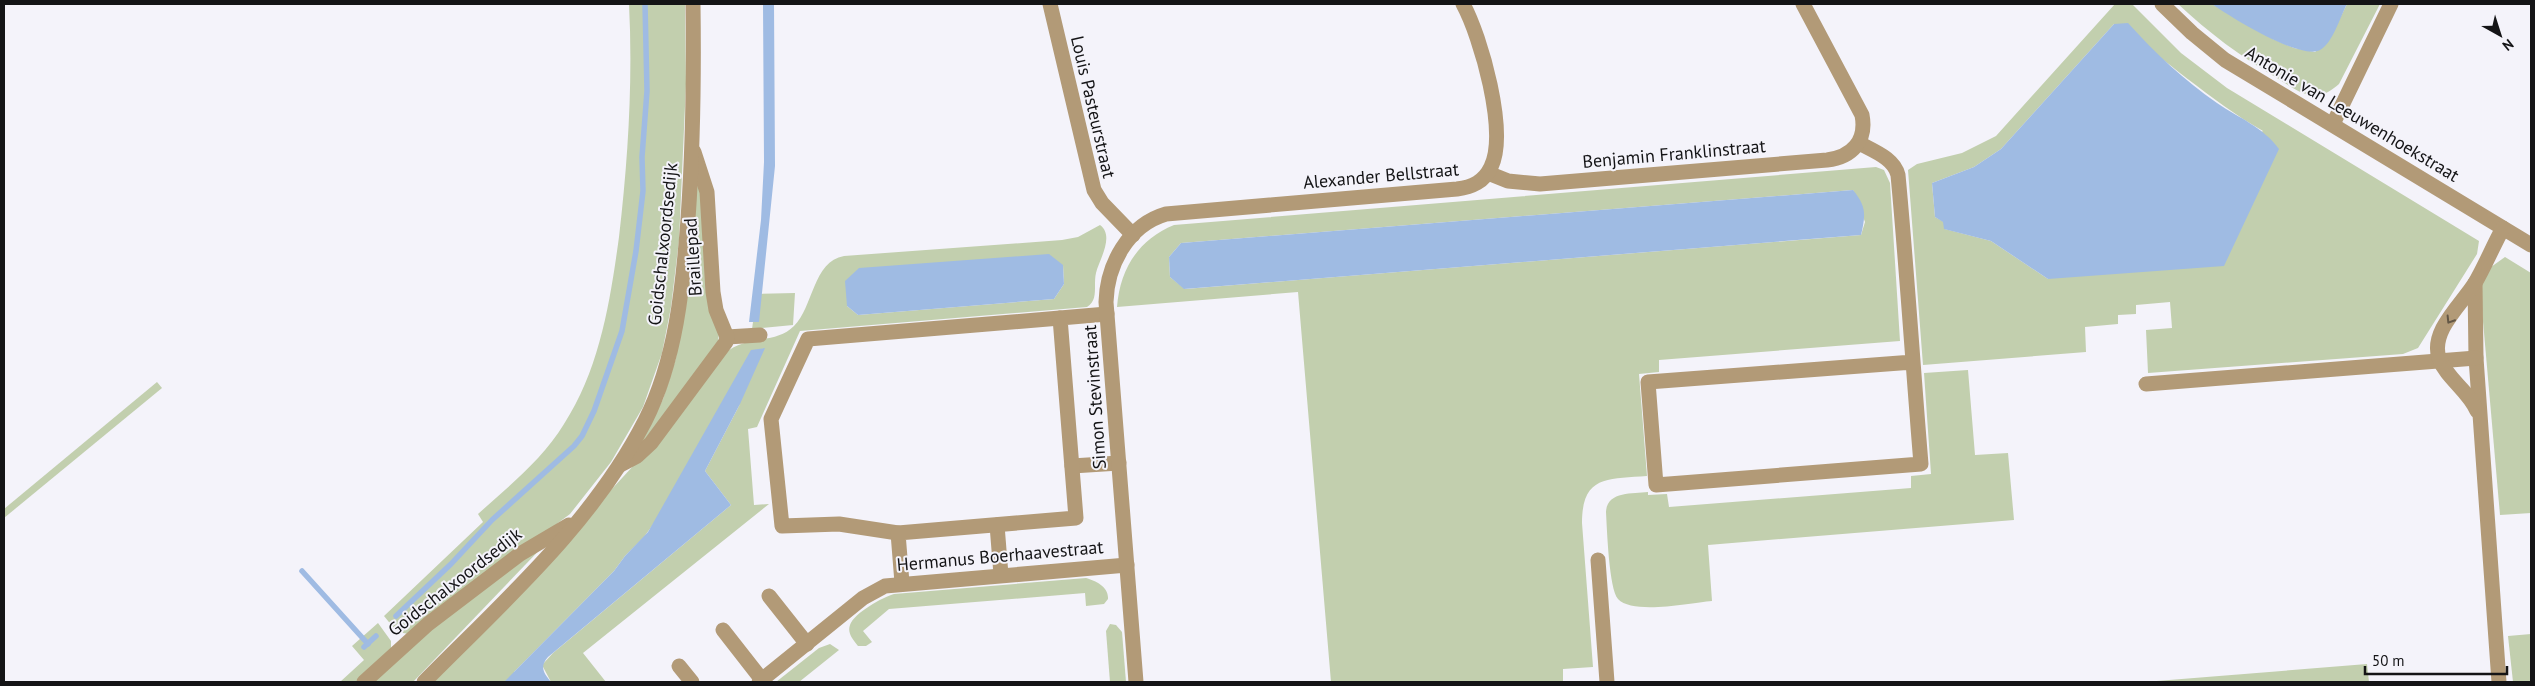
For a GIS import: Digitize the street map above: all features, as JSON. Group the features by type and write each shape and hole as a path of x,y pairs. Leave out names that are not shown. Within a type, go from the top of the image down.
{"street":[{"name":"Goidschalxoordsedijk","path":"424,682 520,584 577,521 618,467 652,406 669,354 684,261 692,146 693,4"},
{"name":"Louis Pasteurstraat","path":"1050,4 1094,190 1102,203 1133,235"},
{"path":"1463,4 1480,42 1492,94 1495,150 1488,173"},
{"path":"1803,4 1859,107 1864,124 1859,143 1888,160 1897,171 1903,238 1913,362 1921,464 1656,484 1648,382 1913,362"},
{"name":"Antonie van Leeuwenhoekstraat","path":"2162,4 2203,43 2225,60 2531,245"},
{"path":"2333,124 2391,4"},
{"name":"Benjamin Franklinstraat","path":"1488,173 1508,182 1550,183 1835,159 1848,155 1859,143"},
{"name":"Braillepad","path":"692,146 705,182 713,292 716,310 727,336"},
{"name":"Alexander Bellstraat","path":"1133,235 1154,219 1172,212 1464,188 1477,184 1488,173"},
{"path":"2480,422 2471,399 2440,360 2438,351 2440,336 2475,283 2503,228"},
{"name":"Simon Stevinstraat","path":"1127,564 1108,314 1109,275 1115,259 1133,235"},
{"path":"2475,283 2476,358 2499,682"},
{"path":"1060,318 1076,518 898,533 839,524 782,526 771,419 808,339 1060,318 1108,314"},
{"path":"618,467 637,456 651,443 725,346 727,336 760,335"},
{"path":"2146,384 2476,358"},
{"path":"1072,466 1119,463"},
{"name":"Goidschalxoordsedijk","path":"364,682 417,633 513,560 539,541 577,521"},
{"path":"997,525 1001,575"},
{"path":"898,533 902,583"},
{"path":"1598,560 1607,682"},
{"path":"1127,564 1136,682"},
{"name":"Hermanus Boerhaavestraat","path":"761,681 875,590 889,584 1127,564"},
{"path":"769,596 806,644"},
{"path":"723,630 761,681"},
{"path":"679,666 692,682"}],"green space":[{"path":"629,4 685,4 686,84 679,240 671,307 662,353 643,407 611,462 570,514 409,634 397,632 384,616 483,522 478,514 546,449 564,424 587,380 602,334 612,286 619,237 629,120"},
{"path":"2115,4 2132,4 2181,53 2227,88 2479,241 2477,254 2418,348 2403,354 2148,373 2146,330 2172,328 2170,302 2136,305 2136,314 2118,315 2118,324 2085,327 2086,352 1923,365 1908,170 1917,164 1962,153 1996,136","holes":["2114,24 2224,106 2263,131 2048,279 1991,241 1945,229 1944,222 1935,217 1932,183 1974,167 2001,149"]},
{"path":"2178,4 2212,4 2273,39 2294,48 2315,52 2329,40 2347,4 2380,4 2339,84 2326,93 2315,95 2298,91 2250,61 2201,25"},
{"path":"1876,167 1884,170 1890,183 1900,341 1659,360 1659,372 1639,374 1647,476 1620,478 1600,483 1592,488 1583,507 1582,523 1593,667 1563,669 1563,682 1331,682 1298,292 1117,307 1122,280 1133,257 1150,239 1174,225","holes":["1853,190 1865,222 1861,235 1185,289 1170,277 1169,257 1181,243"]},
{"path":"698,175 719,332 718,344 639,447 663,399 676,358"},
{"path":"1100,225 1106,235 1105,248 1095,278 1093,300 1087,307 800,331 757,427 748,429 754,505 769,504 583,653 606,682 551,682 542,665 553,653 731,505 705,471 740,404 644,537 625,556 614,571 514,672 521,682 434,682 658,439 724,354 742,344 778,336 794,326 800,318 820,276 834,260 844,256 1062,240 1078,237","holes":["1063,265 1064,284 1054,299 858,315 847,306"]},
{"path":"2505,257 2531,273 2531,513 2500,515 2480,287 2491,267"},
{"path":"795,293 793,325 752,329 757,294"},
{"path":"1968,370 1975,455 2008,453 2014,520 1708,545 1712,601 1649,607 1625,604 1618,599 1612,584 1608,544 1606,512 1607,505 1611,500 1628,494 1648,492 1648,495 1667,494 1669,507 1911,488 1911,476 1931,474 1924,373"},
{"path":"157,382 162,388 4,518 4,509"},
{"path":"550,539 413,682 372,682 411,644"},
{"path":"1086,578 1104,588 1108,599 1104,604 1086,606 1085,593 889,609 863,631 872,642 866,646 858,646 850,634 850,625 857,616 876,602 894,594"},
{"path":"378,623 391,641 391,649 356,682 340,682 364,660 352,646"},
{"path":"1110,624 1116,625 1122,632 1126,682 1110,682 1106,631"},
{"path":"2531,634 2531,682 2513,682 2508,636"},
{"path":"830,644 839,650 799,682 776,682 819,648"},
{"path":"2367,664 2369,682 2144,682"}],"water":[{"path":"763,4 774,4 775,166 759,322 749,322 761,220 764,162"},
{"path":"2212,4 2347,4 2329,42 2320,50 2311,52 2265,36"},
{"path":"2128,23 2181,75 2217,103 2266,135 2279,149 2224,266 2048,279 1991,241 1944,229 1943,222 1935,217 1932,183 1974,167 2001,149 2114,24"},
{"path":"1853,190 1864,211 1861,235 1184,289 1170,277 1169,257 1181,243"},
{"path":"1049,254 1063,265 1064,284 1054,299 858,315 847,306 845,281 859,268"},
{"path":"765,348 740,404 705,471 731,505 548,657 543,667 546,676 551,682 504,682 614,571 625,556 648,532 751,350"}],"waterway":[{"path":"396,616 451,564 492,520 574,446 582,436 594,411 622,331 636,251 643,191 642,157 647,91 645,4"},
{"path":"302,571 368,644"},
{"path":"364,647 376,636"}]}
